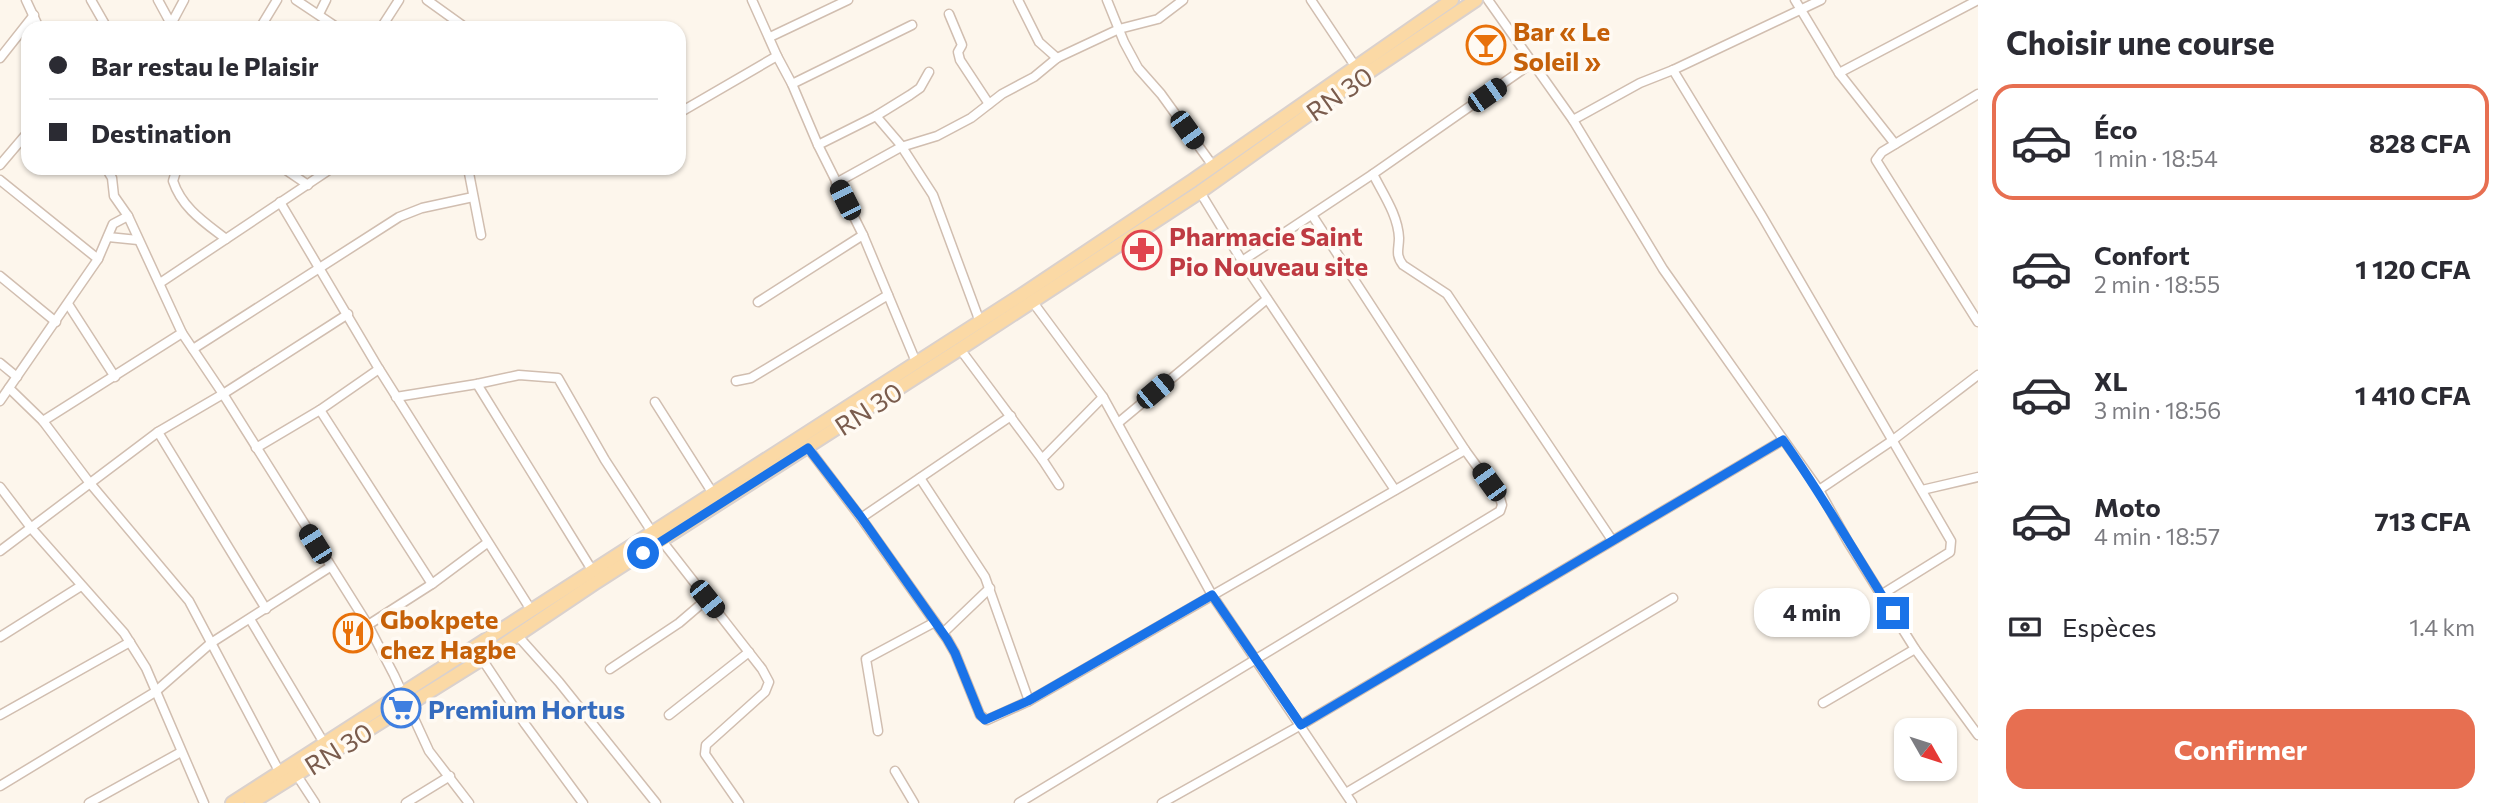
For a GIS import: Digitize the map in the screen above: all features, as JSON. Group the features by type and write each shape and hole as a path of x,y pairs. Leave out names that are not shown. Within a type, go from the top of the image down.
{"main road":[{"name":"RN 30","path":"251,803 531,610 980,322 1213,166 1452,0"},
{"name":"RN 30","path":"232,803 324,743 482,659 1199,192 1476,0"}],"street":[{"path":"26,0 36,21"},
{"path":"91,0 103,21"},
{"path":"158,0 168,21"},
{"path":"173,21 184,0"},
{"path":"264,21 277,0"},
{"path":"296,0 328,21"},
{"path":"319,14 326,0"},
{"path":"386,21 399,0"},
{"path":"427,0 456,21"},
{"path":"752,0 818,145 863,235 916,362"},
{"path":"770,37 848,0"},
{"path":"1018,0 1039,42 1057,58"},
{"path":"1107,0 1138,68 1161,94 1213,166"},
{"path":"836,183 901,147 937,136 971,118 1034,77 1057,58 1119,29 1158,19 1183,0"},
{"path":"1311,0 1355,66"},
{"path":"1488,0 1573,120 1663,269 1819,490 1915,649 1978,735"},
{"path":"1795,0 1839,73 1895,144"},
{"path":"1573,120 1640,83 1821,0"},
{"path":"1839,73 1963,4 1978,0"},
{"path":"949,14 962,45 958,52 960,60 989,104"},
{"path":"29,21 34,15"},
{"path":"792,84 912,25"},
{"path":"0,58 21,31"},
{"path":"686,109 777,57"},
{"path":"1242,261 1532,63"},
{"path":"1673,70 1762,216 1951,541 1950,551 1881,595"},
{"path":"818,145 876,116 920,88 929,72"},
{"path":"1978,94 1882,152 1877,160 1978,322"},
{"path":"876,116 901,147 933,195 980,322"},
{"path":"0,165 21,140"},
{"path":"1373,174 1395,219 1399,260 1447,294 1612,540"},
{"path":"113,175 114,197 128,216 182,333 368,625 429,751 469,803"},
{"path":"175,175 173,181 183,201 192,212 226,239"},
{"path":"293,175 308,185"},
{"path":"160,283 322,175"},
{"path":"469,175 481,235"},
{"path":"0,180 98,259"},
{"path":"1199,192 1395,490"},
{"path":"193,349 400,217 422,208 473,197"},
{"path":"280,202 396,397 531,610"},
{"path":"1019,803 1500,511 1500,498 1465,450 1312,215"},
{"path":"0,401 98,259 113,224 128,216"},
{"path":"758,302 863,235"},
{"path":"107,237 138,240"},
{"path":"0,276 56,322"},
{"path":"736,381 751,378 888,295"},
{"path":"1118,423 1267,299"},
{"path":"1032,301 1103,397 1212,595 1352,803"},
{"path":"68,304 115,377"},
{"path":"0,551 158,432 348,314"},
{"path":"43,421 182,333"},
{"path":"960,349 1059,485"},
{"path":"0,363 17,377"},
{"path":"256,448 320,410 379,369"},
{"path":"396,397 519,375 558,379 605,460 652,532"},
{"path":"1819,490 1892,440 1978,375"},
{"path":"477,384 592,570"},
{"path":"9,388 43,421 89,482 196,611 279,771"},
{"path":"1042,459 1103,397"},
{"path":"656,402 712,492"},
{"path":"320,410 432,584"},
{"path":"861,517 1011,416"},
{"path":"158,432 266,609"},
{"path":"1162,803 1301,725 1783,440"},
{"path":"808,448 861,517 943,633 955,653 980,715 985,720 1028,701 1465,450"},
{"path":"1922,490 1978,477"},
{"path":"919,478 990,588 1028,701"},
{"path":"0,487 130,642 146,668 204,803"},
{"path":"662,541 749,652 769,682 765,692 706,746 705,754 740,803"},
{"path":"368,625 432,584 487,543"},
{"path":"0,786 155,692 211,643 330,567"},
{"path":"0,637 81,586"},
{"path":"943,633 990,588"},
{"path":"1346,793 1673,598"},
{"path":"610,669 679,622 707,599"},
{"path":"250,619 324,743"},
{"path":"878,731 866,659 935,622"},
{"path":"517,635 559,682 656,803"},
{"path":"0,715 130,642"},
{"path":"1824,702 1915,649"},
{"path":"669,715 749,652"},
{"path":"482,659 525,724 583,803"},
{"path":"89,803 181,752"},
{"path":"895,771 914,803"},
{"path":"296,774 315,803"},
{"path":"407,803 450,776"}],"place":[{"name":"Bar « Le Soleil »","path":"1486,45"},
{"name":"Pharmacie Saint Pio Nouveau site","path":"1142,250"},
{"name":"Gbokpete chez Hagbe","path":"353,633"},
{"name":"Premium Hortus","path":"401,708"}],"route":[{"path":"643,553 808,448 861,517 947,639 980,715 985,720 1028,701 1212,595 1301,725 1783,440 1819,490 1893,613"}]}
